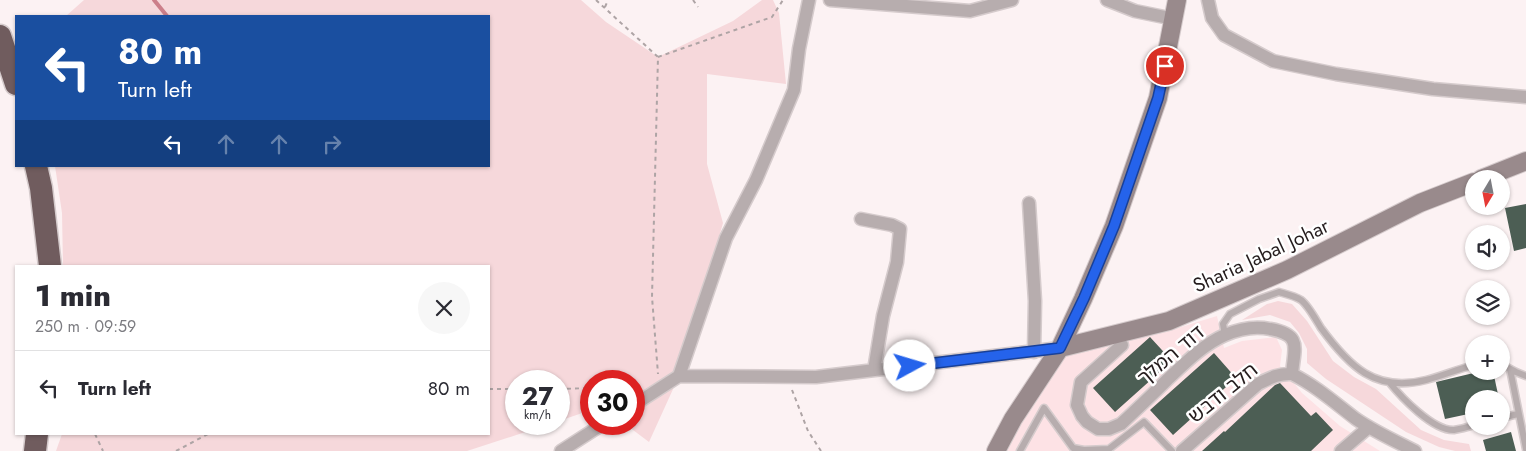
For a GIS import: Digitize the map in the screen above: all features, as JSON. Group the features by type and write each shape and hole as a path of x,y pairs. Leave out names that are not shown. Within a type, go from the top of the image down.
{"highway":[{"path":"0,36 15,81"},
{"path":"36,167 41,188 50,265"},
{"path":"35,451 37,435"}],"street":[{"path":"679,376 726,238 756,180 794,90 799,49 809,0"},
{"path":"830,0 970,11 1012,0"},
{"path":"1107,0 1135,11 1174,19"},
{"path":"996,451 1013,419 1060,348 1084,298 1114,226 1158,98 1177,0"},
{"path":"1208,0 1212,18 1224,35 1272,61 1336,74 1423,87 1526,97"},
{"path":"1504,170 1526,161"},
{"name":"Sharia Jabal Johar","path":"1060,348 1169,321 1287,270 1420,203 1465,186"},
{"path":"1029,203 1035,301 1034,352"},
{"path":"861,219 900,229 897,262 874,370"},
{"name":"דוד המלך","path":"1122,345 1081,382 1077,405 1082,416 1098,429 1109,429 1121,424 1187,362 1225,335 1260,327 1286,333 1292,338 1295,346 1292,374"},
{"path":"645,397 679,376 816,376 1060,348"},
{"path":"1292,374 1321,391 1357,420 1415,451"},
{"name":"חלב ודבש","path":"1182,451 1258,384 1273,376 1292,374"},
{"path":"1341,451 1370,427"},
{"path":"560,451 586,435"}],"lane":[{"path":"1225,335 1224,324 1230,314 1259,299 1279,292 1302,301 1337,349 1364,374 1389,382 1410,383 1465,368"},
{"path":"1510,369 1526,376"},
{"path":"1510,369 1526,449"},
{"path":"1389,382 1403,398 1431,421 1446,429 1454,430 1465,427"},
{"path":"1020,451 1044,408 1073,448 1084,450 1109,449 1144,422 1172,451"},
{"path":"1510,416 1518,414"}],"path":[{"path":"596,0 658,58 652,297 659,388"},
{"path":"604,8 608,0"},
{"path":"693,0 698,7"},
{"path":"658,58 772,17 783,0"},
{"path":"787,376 808,431 821,451"},
{"path":"490,389 505,388"},
{"path":"95,435 103,451"},
{"path":"176,451 206,435"}],"shaded area":[{"path":"84,0 581,0 606,22 658,57 733,21 762,0 773,0 779,13 786,84 707,74 707,164 723,223 679,376 649,442 640,435 645,435 645,370 580,370 580,414 570,417 570,370 505,370 505,435 516,435 467,451 56,451 62,435 490,435 490,265 63,265 62,213 55,167 490,167 490,15 67,15"},
{"path":"1278,301 1292,304 1307,321 1333,361 1354,377 1376,389 1421,430 1444,440 1469,444 1471,451 1455,451 1439,447 1406,432 1326,379 1307,363 1307,349 1299,333 1290,322 1270,315 1242,320 1267,304"},
{"path":"1217,316 1224,348 1242,341 1276,337 1282,350 1280,366 1302,393 1340,426 1380,451 1007,451 1025,416 1066,354 1168,331"}],"building":[{"path":"1526,204 1526,248 1514,251 1506,215 1510,215 1510,207"},
{"path":"1150,337 1172,361 1115,412 1093,388"},
{"path":"1214,353 1236,378 1173,435 1150,410"},
{"path":"1465,375 1465,380 1495,380 1497,390 1465,390 1465,415 1445,419 1436,382"},
{"path":"1280,383 1311,416 1316,412 1333,430 1311,451 1202,451 1275,385"},
{"path":"1510,432 1516,451 1486,451 1483,440 1500,435 1510,435"}],"waterway":[{"path":"154,0 166,15"}],"route":[{"path":"910,366 1060,348 1084,298 1114,226 1158,98 1165,66"}]}
